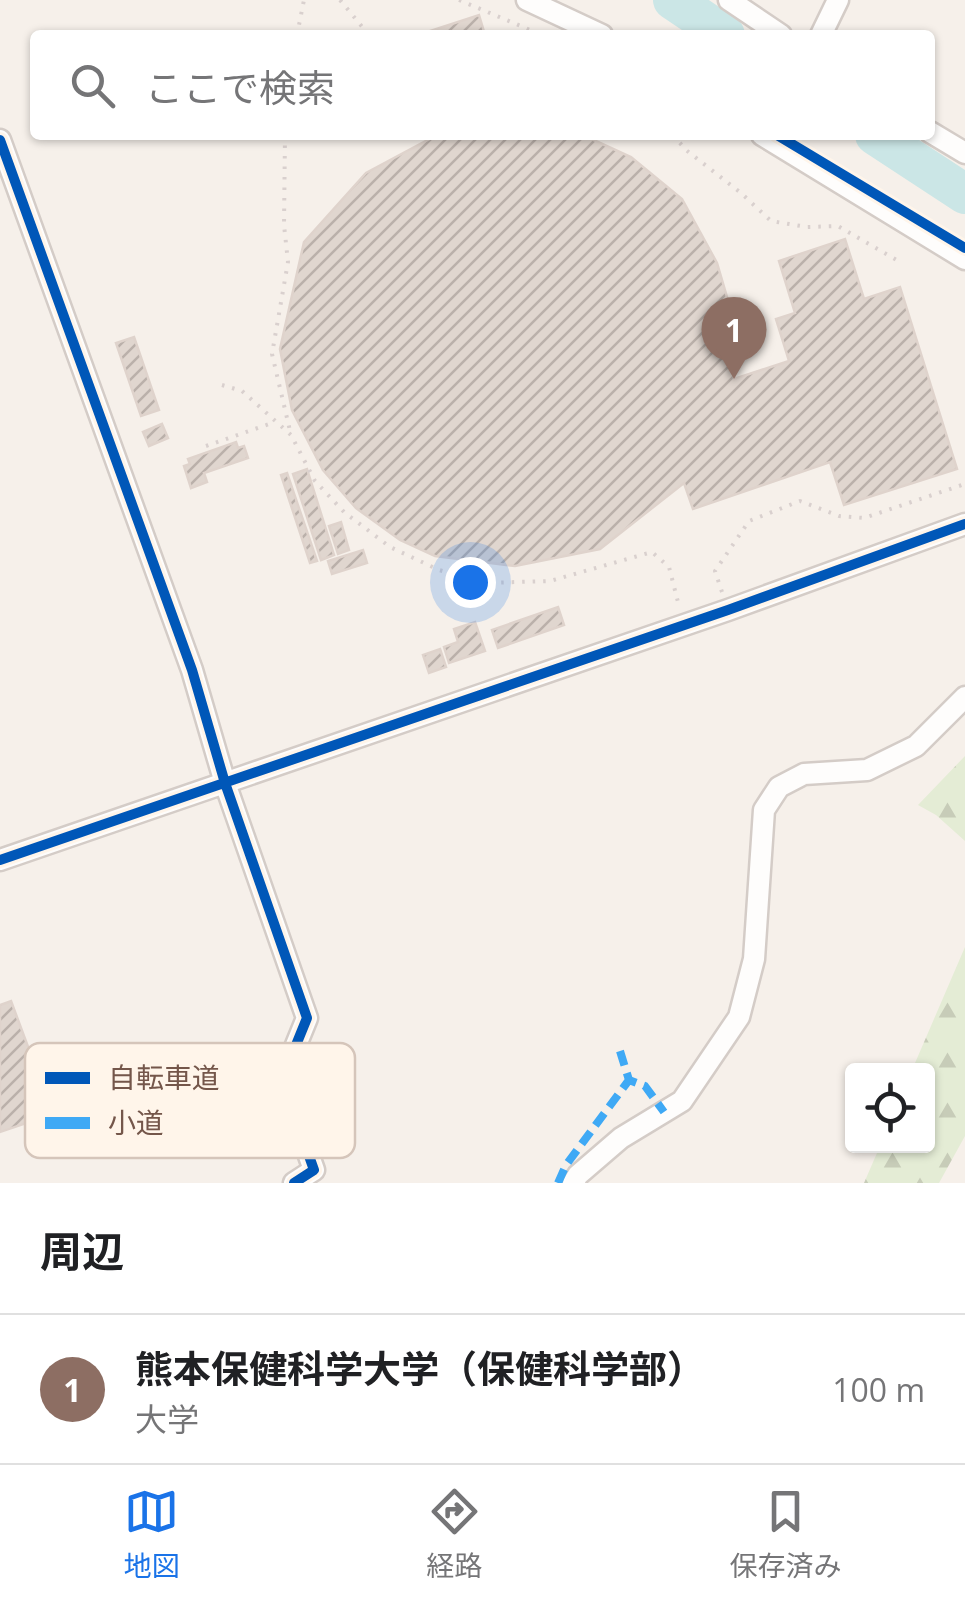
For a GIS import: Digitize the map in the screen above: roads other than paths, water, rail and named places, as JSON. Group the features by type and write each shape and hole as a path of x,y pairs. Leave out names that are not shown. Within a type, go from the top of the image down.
{"street":[{"path":"527,0 591,30"},
{"path":"728,0 773,30"},
{"path":"823,30 838,0"},
{"path":"935,135 965,153"},
{"path":"0,140 192,670 226,783 307,1018 297,1043"},
{"path":"770,140 965,259"},
{"path":"0,860 728,610 965,524"},
{"path":"573,1183 621,1138 682,1101 740,1016 754,959 764,810 779,787 804,774 867,770 916,746 965,696"},
{"path":"294,1183 314,1170 310,1158"}],"waterway":[{"path":"673,0 718,30"},
{"path":"883,140 965,194"}],"place":[{"name":"熊本保健科学大学（保健科学部）","path":"734,379"}]}
